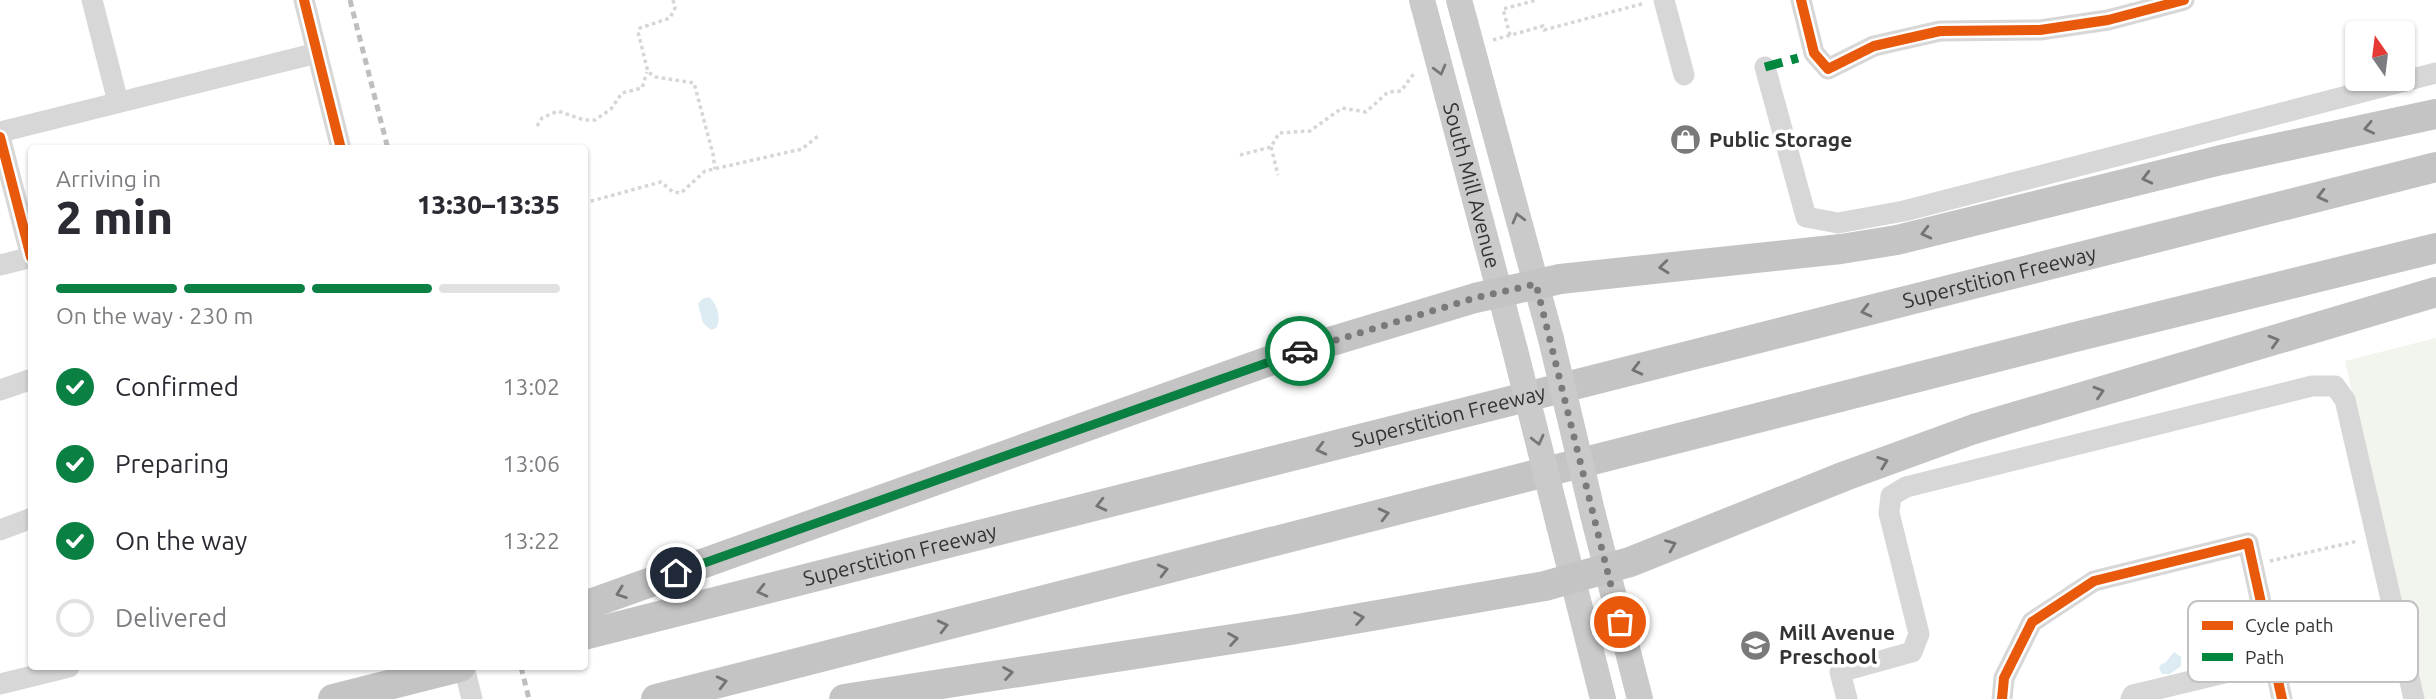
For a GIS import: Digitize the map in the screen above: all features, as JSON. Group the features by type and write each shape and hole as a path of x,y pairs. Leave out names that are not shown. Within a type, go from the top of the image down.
{"highway":[{"path":"588,605 1286,355 1500,292 1536,284 1732,259 1841,249 1897,240 2221,160 2436,114"},
{"name":"Superstition Freeway","path":"588,634 2436,167"},
{"path":"656,699 2048,344 2436,248"},
{"path":"844,699 1291,630 1573,579 1607,569 1974,429 2436,292"},
{"path":"326,699 408,670"},
{"path":"333,699 450,670"}],"main road":[{"name":"South Mill Avenue","path":"1422,0 1500,292 1603,699"},
{"name":"South Mill Avenue","path":"1459,0 1551,340 1640,699"}],"street":[{"path":"92,0 118,102"},
{"path":"304,0 340,145"},
{"path":"1664,0 1684,75"},
{"path":"1801,0 1814,53 1828,69 1874,46 1940,31 2040,30 2108,20 2184,0"},
{"path":"28,245 0,134 317,53"},
{"path":"1765,67 1806,217 1838,223 1917,208 2436,73"},
{"path":"0,265 28,258"},
{"path":"0,390 28,380"},
{"path":"1847,699 1840,672 1912,652 1919,634 1889,513 1891,496 1906,487 2312,386 2335,386 2345,400 2392,601"},
{"path":"0,530 28,520"},
{"path":"2002,699 2004,678 2032,622 2094,582 2248,543 2261,601"},
{"path":"0,684 57,670"},
{"path":"463,670 472,699"},
{"path":"2131,699 2133,695 2188,682"}],"path":[{"path":"537,126 542,118 558,111 584,120 595,120 611,109 622,93 642,88 647,72 638,32 640,28 670,18 675,8 673,0"},
{"path":"1510,36 1503,9 1537,0"},
{"path":"1491,41 1657,0"},
{"path":"647,72 656,77 694,83 715,169"},
{"path":"1278,175 1271,147 1279,133 1310,131 1342,108 1366,112 1388,92 1401,91 1415,72"},
{"path":"588,202 661,182 673,192 681,194 705,171 802,149 818,136"},
{"path":"1240,155 1271,147"},
{"path":"2268,562 2377,537"}],"shaded area":[{"path":"709,297 719,316 718,325 711,330 703,323 698,304"},
{"path":"2436,338 2436,699 2420,699 2416,682 2418,601 2398,601 2345,361"},
{"path":"2174,652 2181,657 2181,666 2170,674 2162,674 2159,669 2161,664"}],"railway":[{"path":"350,0 387,145"},
{"path":"522,670 529,699"}],"marked path":[{"path":"1765,67 1798,58"}],"cycle path":[{"path":"304,0 340,145"},
{"path":"1801,0 1814,53 1828,69 1874,46 1940,31 2040,30 2108,20 2184,0"},
{"path":"0,137 28,245"},
{"path":"2002,699 2004,678 2032,622 2094,581 2248,543 2261,601"},
{"path":"2278,682 2282,699"}],"way so far":[{"path":"1300,351 1475,298 1536,284 1620,622"}],"place":[{"name":"Public Storage","path":"1686,140"},
{"name":"Mill Avenue Preschool","path":"1756,645"}],"route":[{"path":"676,573 1300,351"}]}
